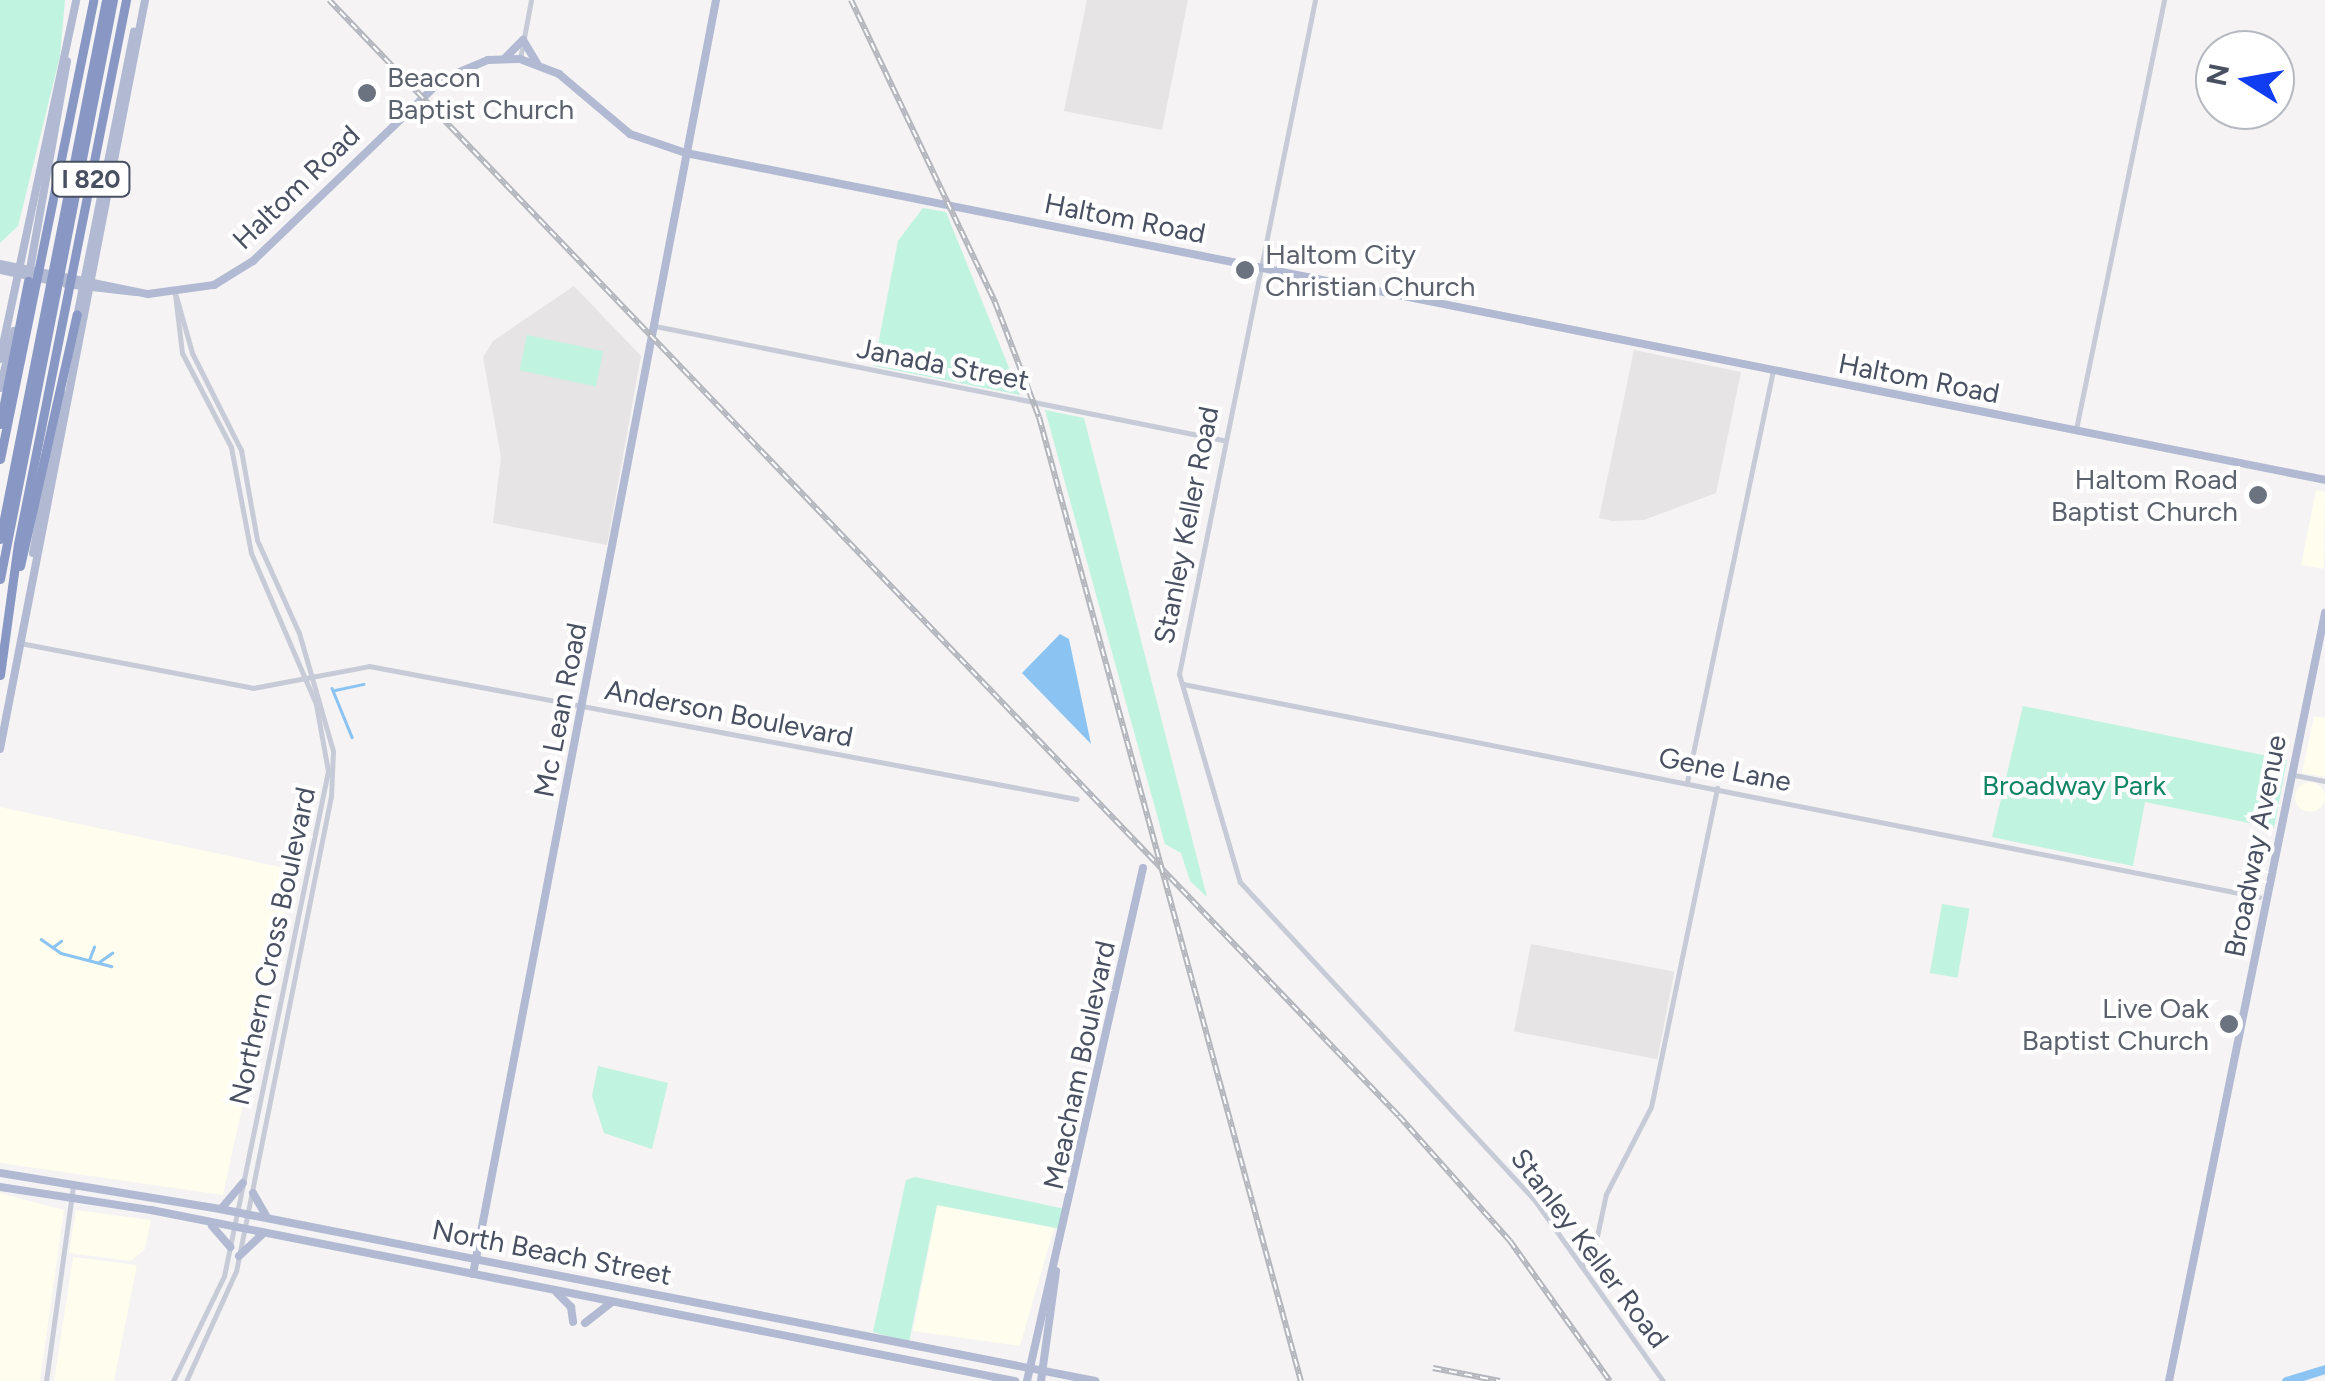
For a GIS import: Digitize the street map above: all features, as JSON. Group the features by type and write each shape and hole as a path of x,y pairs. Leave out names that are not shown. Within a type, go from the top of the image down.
{"highway":[{"name":"I 820","path":"0,459 93,0"},
{"path":"0,539 106,0"},
{"path":"0,579 114,0"},
{"name":"I 820","path":"0,676 18,544 126,0"},
{"path":"0,424 23,273"},
{"path":"0,625 34,510 78,314"}],"main road":[{"path":"0,359 23,273 76,0"},
{"path":"30,588 144,0"},
{"name":"Mc Lean Road","path":"473,1274 716,0"},
{"path":"0,749 78,314 139,26"},
{"path":"504,59 524,40 537,64"},
{"path":"0,388 65,52"},
{"name":"Haltom Road","path":"2,267 136,292 175,294 244,269 443,80 504,59 520,59 568,80 618,128 686,153 2325,480"},
{"path":"15,301 14,286 2,267 26,250 93,264"},
{"path":"76,364 92,303 105,287 93,264"},
{"name":"Broadway Avenue","path":"2169,1381 2325,613"},
{"name":"Meacham Boulevard","path":"1027,1381 1056,1271 1144,868"},
{"name":"North Beach Street","path":"0,1172 237,1212 1094,1381"},
{"path":"220,1209 243,1183"},
{"name":"North Beach Street","path":"0,1187 194,1218 1016,1381"},
{"path":"252,1192 257,1208 271,1220"},
{"path":"194,1218 221,1231 230,1247"},
{"path":"239,1256 267,1232"},
{"name":"Meacham Boulevard","path":"1040,1381 1056,1271"},
{"path":"554,1290 571,1307 573,1322 579,1296"},
{"path":"590,1298 585,1324 612,1302"},
{"path":"912,1360 914,1347"}],"street":[{"path":"520,59 531,0"},
{"name":"Stanley Keller Road","path":"1315,0 1181,648 1182,684 1240,882 1460,1114 1584,1264 1663,1381"},
{"path":"2076,432 2164,0"},
{"name":"Northern Cross Boulevard","path":"175,294 192,353 242,450 264,562 310,678 327,748 327,782 239,1256 227,1300 186,1381"},
{"name":"Northern Cross Boulevard","path":"175,294 182,353 236,462 250,553 310,678"},
{"name":"Janada Street","path":"655,326 1223,440"},
{"path":"1687,782 1773,372"},
{"path":"212,407 220,401"},
{"name":"Anderson Boulevard","path":"20,643 246,688 369,666 1077,799"},
{"name":"Gene Lane","path":"1182,684 2260,897"},
{"path":"2292,775 2325,781"},
{"path":"1584,1264 1593,1255 1606,1194 1651,1108 1717,788"},
{"name":"Northern Cross Boulevard","path":"172,1381 219,1289 285,1000"},
{"path":"46,1381 73,1186"}],"shaded area":[{"path":"1087,0 1188,0 1162,130 1064,111"},
{"path":"574,286 641,356 607,545 493,523 501,457 483,357 493,341"},
{"path":"1634,350 1741,372 1716,493 1644,520 1613,521 1599,518"},
{"path":"2316,490 2325,492 2324,569 2301,565"},
{"path":"2314,716 2325,718 2325,777 2302,773"},
{"path":"2310,782 2321,786 2325,797 2321,808 2310,812 2299,808 2295,797 2299,786"},
{"path":"0,807 294,870 223,1195 0,1163"},
{"path":"1531,944 1674,972 1657,1059 1514,1031"},
{"path":"0,1193 64,1210 40,1381 0,1381"},
{"path":"937,1205 1054,1228 1020,1346 913,1331"},
{"path":"76,1210 151,1220 145,1249 131,1261 69,1253"},
{"path":"73,1257 137,1265 114,1381 54,1381"}],"green space":[{"path":"0,0 65,0 60,56 18,226 0,243"},
{"path":"923,208 946,212 1020,395 874,366 898,241"},
{"path":"527,335 603,351 596,386 520,370"},
{"path":"1045,410 1084,418 1207,897 1190,881 1181,853 1165,844"},
{"name":"Broadway Park","path":"2023,706 2287,760 2274,828 2145,802 2133,866 1992,837"},
{"path":"1942,904 1970,909 1957,978 1930,973"},
{"path":"598,1066 668,1083 652,1149 604,1133 592,1096"},
{"path":"915,1177 1065,1209 1061,1229 937,1205 909,1342 873,1332 906,1180"}],"water":[{"path":"1060,634 1069,639 1091,744 1022,673"}],"waterway":[{"path":"335,690 363,684"},
{"path":"332,688 352,737"},
{"path":"41,939 61,953 111,966"},
{"path":"53,947 61,941"},
{"path":"89,960 94,947"},
{"path":"99,962 112,953"},
{"path":"2286,1381 2325,1369"}],"railway":[{"path":"329,0 1399,1116 1510,1241 1610,1381"},
{"path":"851,0 995,302 1039,417 1301,1381"},
{"path":"1433,1368 1500,1381"}],"place":[{"name":"Beacon Baptist Church","path":"367,93"},
{"name":"Haltom City Christian Church","path":"1245,270"},
{"name":"Haltom Road Baptist Church","path":"2258,495"},
{"name":"Live Oak Baptist Church","path":"2229,1024"}]}
